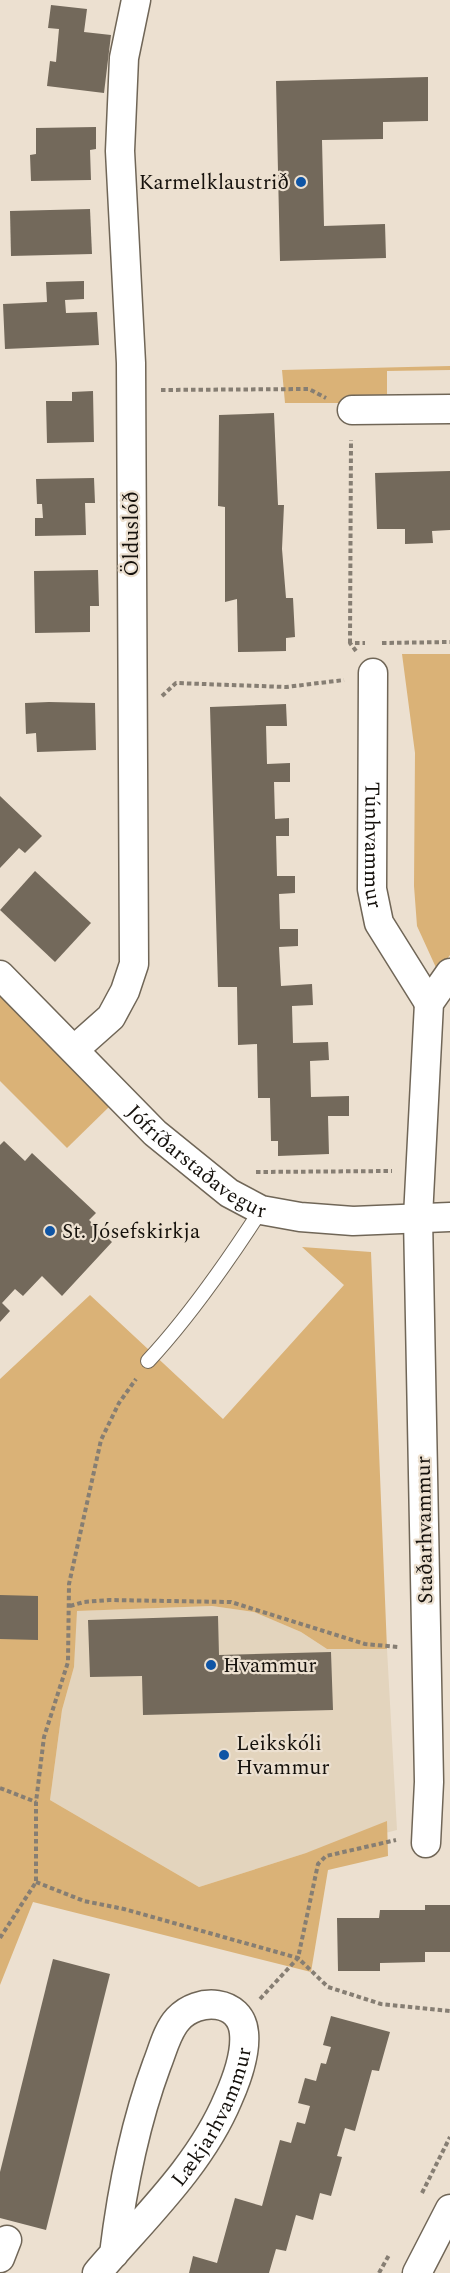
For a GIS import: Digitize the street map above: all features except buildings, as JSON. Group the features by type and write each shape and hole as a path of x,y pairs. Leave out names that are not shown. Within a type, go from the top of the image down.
{"street":[{"name":"Ölduslóð","path":"75,1049 111,1017 125,991 134,964 130,391 120,151 124,58 136,0"},
{"path":"352,410 450,409"},
{"name":"Túnhvammur","path":"373,673 372,889 379,923 429,1003"},
{"path":"418,1218 429,1003 450,973"},
{"name":"Jófríðarstaðavegur","path":"0,975 155,1133 229,1193 261,1210 353,1221 450,1217"},
{"name":"Staðarhvammur","path":"418,1218 429,1782 426,1843"},
{"name":"Lækjarhvammur","path":"201,2004 216,2004 229,2009 241,2019 245,2035 228,2099 212,2131 186,2169 105,2263 124,2174 145,2096 169,2033 186,2012 201,2004"},
{"path":"417,2273 450,2209"}],"lane":[{"path":"148,1361 175,1333 232,1255 261,1210"}],"path":[{"path":"130,391 309,389 352,410 350,643"},
{"path":"132,696 161,697 176,683 286,687 336,682 373,673"},
{"path":"252,1172 421,1170"},
{"path":"0,1938 36,1882 36,1802 44,1737 68,1662 69,1584 101,1440 119,1404 148,1361"},
{"path":"70,1606 84,1602 109,1600 231,1602 365,1644 427,1649"},
{"path":"0,1788 36,1802"},
{"path":"241,2019 298,1958 318,1864 326,1856 400,1839 426,1843"},
{"path":"36,1882 84,1901 124,1909 298,1958 328,1987 381,2004 450,2011"}],"shaded area":[{"path":"450,366 450,370 387,371 387,403 285,403 282,370"},
{"path":"402,654 450,654 450,955 438,972 417,926 414,886 415,753"},
{"path":"0,991 112,1104 67,1148 0,1081"},
{"path":"302,1247 371,1252 387,1649 327,1649 301,1632 254,1612 212,1606 77,1611 74,1667 62,1710 50,1800 199,1887 306,1853 387,1821 388,1856 328,1870 311,1972 33,1902 0,1985 0,1379 90,1295 223,1419 344,1285"},
{"name":"Leikskóli Hvammur","path":"212,1606 254,1612 301,1632 327,1649 387,1649 397,1830 306,1853 199,1887 50,1800 62,1710 74,1667 76,1611"}],"place":[{"name":"Karmelklaustrið","path":"301,182"},
{"name":"St. Jósefskirkja","path":"50,1231"},
{"name":"Hvammur","path":"211,1665"},
{"name":"Leikskóli Hvammur","path":"224,1755"}]}
